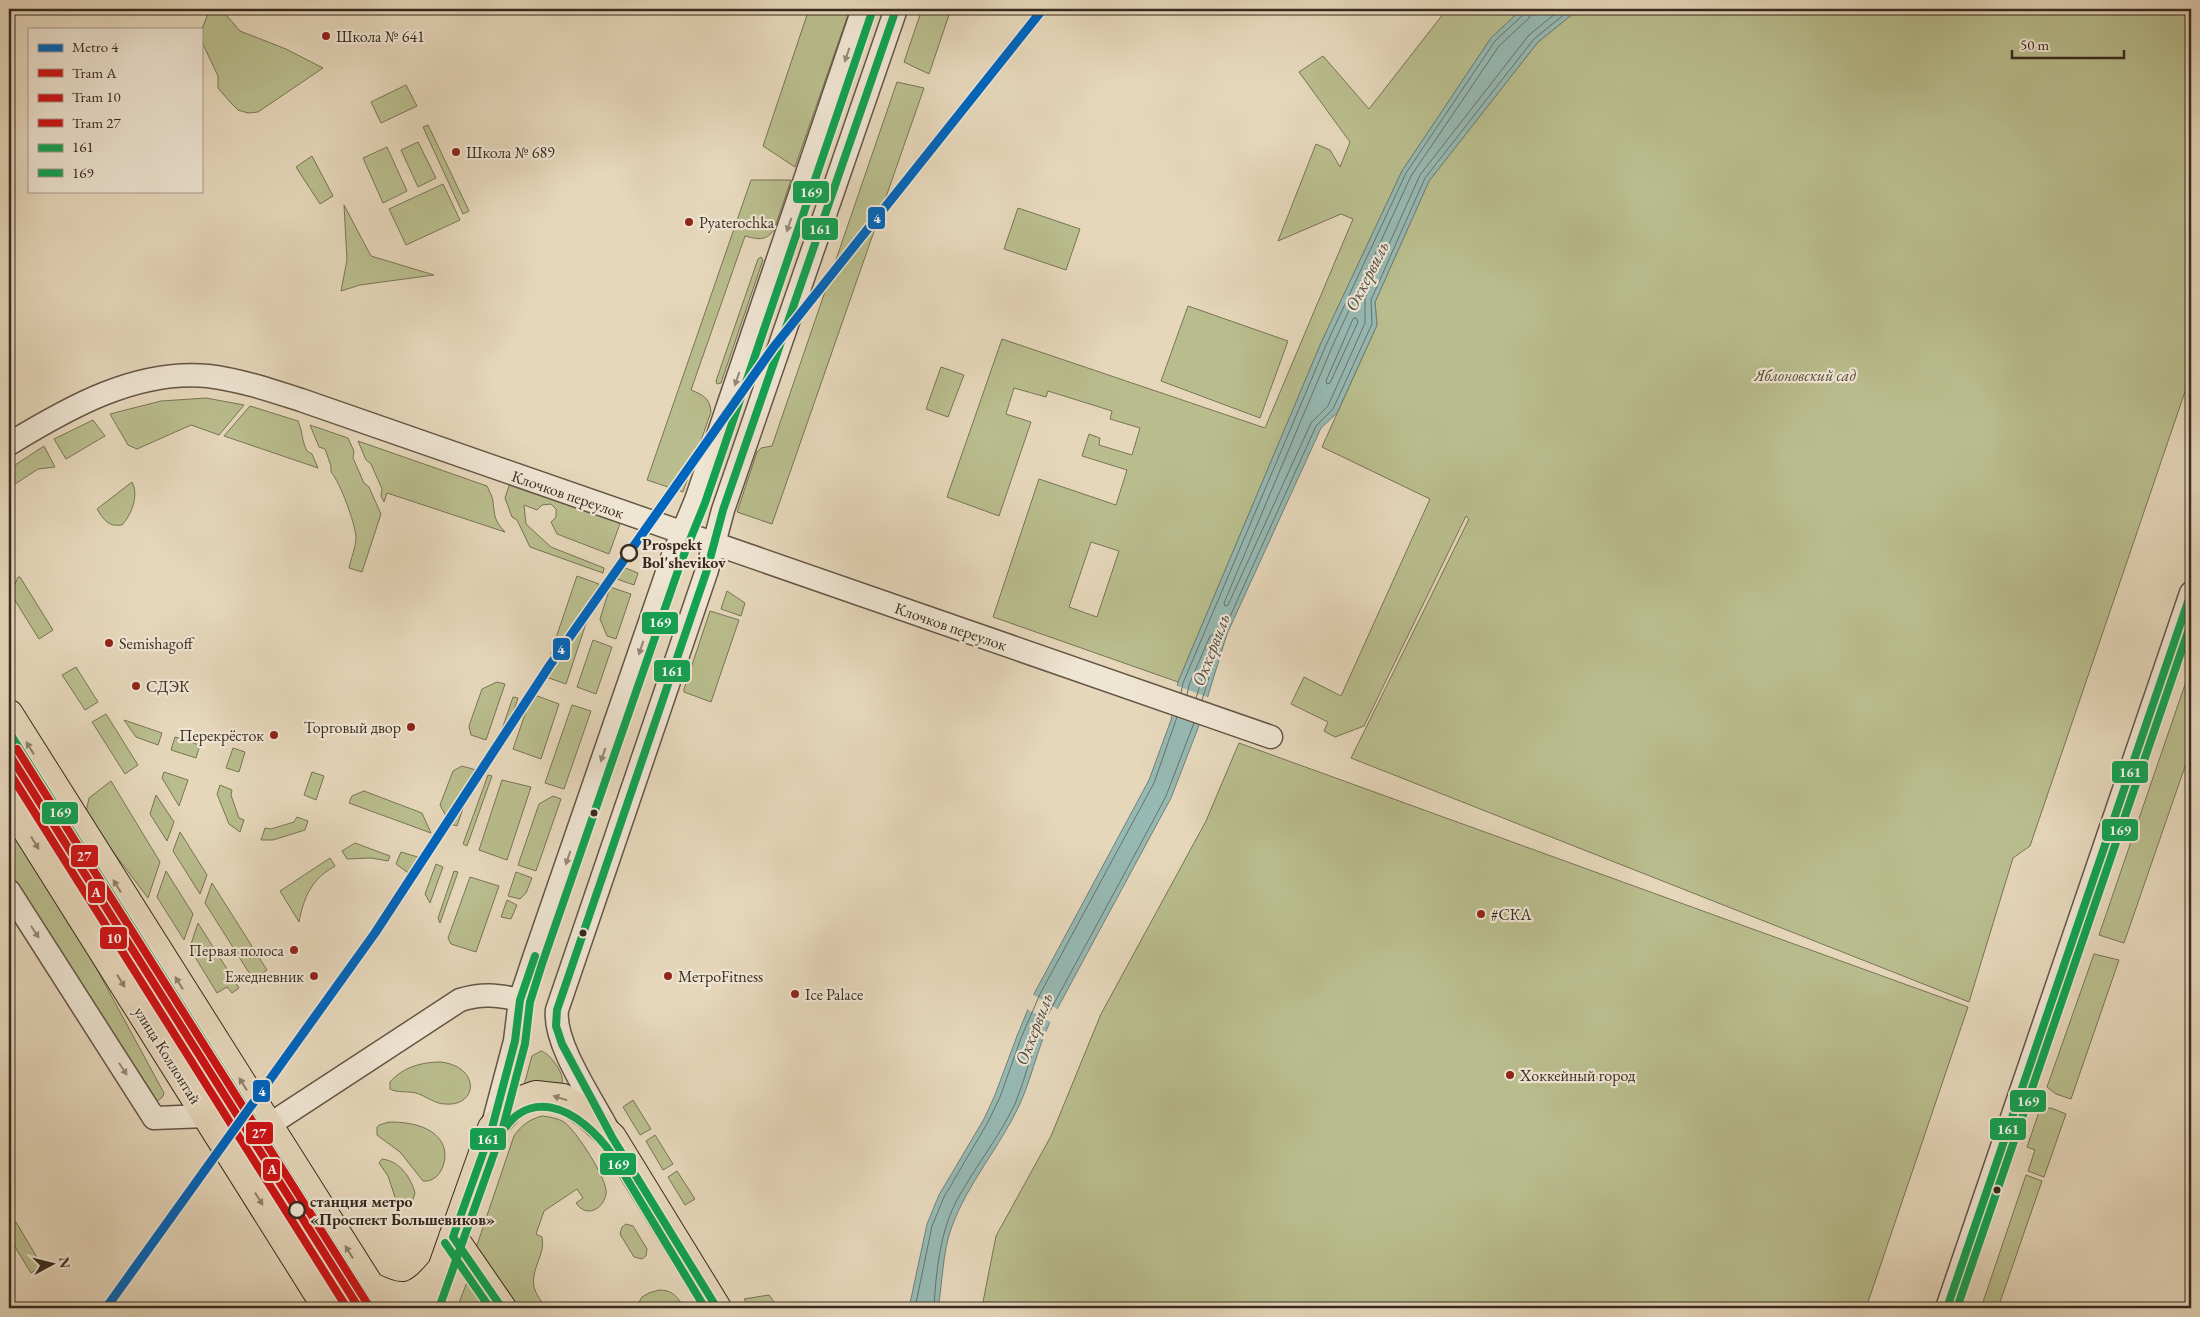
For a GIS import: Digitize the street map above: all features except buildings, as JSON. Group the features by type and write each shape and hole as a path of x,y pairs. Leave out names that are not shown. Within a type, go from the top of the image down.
{"main road":[{"path":"9,714 384,1308"},
{"name":"улица Коллонтай","path":"9,802 327,1308"},
{"path":"428,1308 492,1128 510,1108 522,1100 536,1095 550,1095 574,1104 612,1137 717,1308"},
{"path":"453,1237 502,1308"},
{"path":"370,1286 386,1294 398,1297 411,1296 429,1284 443,1268"}],"street":[{"path":"492,1128 515,1041 520,1000 622,700 696,500 863,9"},
{"path":"612,1137 562,1044 556,1026 557,1010 590,918 714,544 723,510 896,9"},
{"name":"Клочков переулок","path":"9,444 94,398 151,380 182,376 207,376 256,386 1224,720 1271,738"},
{"path":"1947,1308 2191,593"},
{"path":"1961,1308 2191,632"},
{"path":"9,891 154,1118 206,1116"},
{"path":"268,1125 460,1000 476,995 489,994 520,1000"}],"green space":[{"path":"210,9 221,9 240,31 286,49 323,68 258,112 248,113 238,110 218,88 218,76 202,42 202,29"},
{"path":"809,9 850,9 795,167 763,146"},
{"path":"922,9 951,9 929,74 904,62"},
{"path":"1447,9 1522,9 1491,38 1402,171 1321,343 1178,682 993,617 1039,479 1116,505 1127,470 1082,456 1089,434 1100,438 1099,445 1132,455 1140,428 1110,419 1112,411 1048,391 1046,397 1014,388 1006,414 1031,422 999,516 947,497 1002,339 1265,428 1353,219 1341,214 1278,241 1316,144 1330,150 1340,167 1350,142 1299,72 1323,56 1369,109","holes":["1091,542 1119,551 1097,617 1069,607"]},
{"name":"Яблоновский сад","path":"1579,9 2191,9 2191,374 2030,846 2013,858 1969,1002 1351,758 1469,519 1466,516 1364,726 1335,737 1324,731 1328,722 1291,704 1304,677 1341,696 1430,499 1322,447 1377,325 1375,302 1429,181 1538,42"},
{"path":"897,82 924,88 772,524 737,512 757,452 761,448 772,446"},
{"path":"406,85 417,106 381,123 371,102"},
{"path":"428,125 469,211 463,214 423,127"},
{"path":"418,142 436,178 418,187 401,150"},
{"path":"387,147 407,191 383,203 363,158"},
{"path":"312,156 333,196 320,204 296,167"},
{"path":"751,180 791,180 771,234 757,239 745,236 691,390 707,400 711,412 683,492 647,480"},
{"path":"443,184 460,220 406,245 389,209"},
{"path":"344,205 371,256 434,275 360,285 341,291 347,260"},
{"path":"1018,208 1080,229 1066,270 1004,249"},
{"path":"761,257 763,260 721,383 717,384 716,381 758,259"},
{"path":"1188,306 1288,341 1260,418 1161,381"},
{"path":"941,367 964,375 948,417 926,409"},
{"path":"206,398 244,405 219,435 191,425 137,449 128,445 110,414 161,401"},
{"path":"250,406 298,421 305,447 312,454 318,468 224,436"},
{"path":"93,420 105,436 66,459 54,439"},
{"path":"310,425 348,438 354,451 353,458 381,514 362,572 349,568 356,541 353,522 343,493 331,472 331,466 325,449 319,447"},
{"path":"358,441 487,486 492,498 496,518 505,532 387,493 384,502 381,496 382,489"},
{"path":"44,446 55,467 38,469 9,488 9,469"},
{"path":"132,482 135,498 129,515 122,525 110,524 97,509"},
{"path":"510,483 621,521 609,554 557,534 551,522 556,517 556,509 551,504 542,505 537,510 524,505 526,524 551,547 604,568 603,573 530,547 517,520 512,517 505,498"},
{"path":"618,565 638,573 634,585 614,578"},
{"path":"577,576 599,584 566,684 543,676"},
{"path":"18,577 20,577 53,630 39,639 11,594"},
{"path":"610,587 631,594 616,639 607,636 600,619"},
{"path":"727,591 745,603 741,616 721,609"},
{"path":"710,611 739,620 711,702 684,692"},
{"path":"593,640 612,647 596,694 577,687"},
{"path":"76,667 98,702 85,710 62,675"},
{"path":"2191,667 2191,749 2124,943 2099,935"},
{"path":"497,682 505,684 486,740 471,735 469,726 482,689"},
{"path":"532,694 559,704 541,759 513,749"},
{"path":"513,697 518,698 502,746 497,744"},
{"path":"572,705 591,711 564,789 545,783"},
{"path":"106,714 138,765 125,774 92,722"},
{"path":"124,720 162,733 158,745 136,737"},
{"path":"175,737 200,745 196,758 171,750"},
{"name":"Хоккейный город","path":"1239,743 1968,1007 1866,1308 1182,1308 983,1302 996,1236 1051,1136 1101,1014 1206,821"},
{"path":"233,748 245,752 239,772 226,768"},
{"path":"462,766 476,770 457,826 450,824 440,805 453,771"},
{"path":"164,772 188,780 179,806 162,778"},
{"path":"312,772 324,776 316,800 304,795"},
{"path":"488,775 492,776 467,846 463,844"},
{"path":"502,780 531,787 507,860 479,850"},
{"path":"111,781 160,862 148,898 89,820 86,812 89,798"},
{"path":"220,785 232,790 231,795 239,818 244,820 240,832 229,824 217,794"},
{"path":"364,791 422,813 431,833 349,803 352,796"},
{"path":"156,795 174,822 167,841 150,814"},
{"path":"553,796 561,799 536,871 518,865 539,804"},
{"path":"297,817 308,821 305,830 273,840 261,840 265,828 271,829 294,822"},
{"path":"9,829 93,962 164,1093 159,1100 147,1097 9,876"},
{"path":"180,832 207,875 200,894 173,851"},
{"path":"355,843 390,856 388,861 371,858 347,859 342,851"},
{"path":"401,852 421,858 414,877 396,864"},
{"path":"330,858 335,866 320,877 310,889 299,922 280,891"},
{"path":"436,864 443,867 430,903 425,894"},
{"path":"166,871 193,914 184,940 157,897"},
{"path":"454,871 458,872 440,923 438,918"},
{"path":"516,872 532,878 526,893 520,899 508,896"},
{"path":"470,877 499,886 476,952 451,944 448,938"},
{"path":"212,883 267,970 253,979 205,903"},
{"path":"507,900 517,905 511,919 501,917"},
{"path":"198,923 239,988 232,993 227,987 217,993 192,952 191,944"},
{"path":"2094,954 2119,960 2071,1099 2056,1094 2047,1087"},
{"path":"541,1051 556,1064 561,1074 562,1083 524,1085 532,1056"},
{"path":"441,1062 454,1065 469,1078 469,1093 464,1099 456,1103 441,1104 416,1093 390,1089 390,1082 407,1069 420,1064"},
{"path":"633,1100 651,1129 640,1135 623,1107"},
{"path":"2051,1108 2066,1114 2044,1177 2028,1171 2035,1150 2027,1147 2040,1109"},
{"path":"542,1116 564,1122 576,1134 597,1167 606,1187 606,1194 598,1208 589,1211 580,1208 576,1203 583,1198 577,1189 544,1211 536,1234 542,1237 543,1243 533,1281 536,1293 546,1308 508,1308 475,1251 514,1136 526,1123"},
{"path":"389,1122 426,1128 438,1137 442,1143 445,1155 442,1168 435,1178 423,1181 400,1152 377,1135 377,1127"},
{"path":"655,1135 673,1164 663,1170 646,1141"},
{"path":"382,1159 394,1163 408,1176 415,1193 411,1205 404,1206 396,1200 388,1176 379,1163"},
{"path":"677,1171 695,1199 685,1205 668,1177"},
{"path":"2026,1175 2042,1181 1998,1308 1981,1308"},
{"path":"16,1222 42,1266 31,1273 9,1237 9,1227"},
{"path":"626,1224 633,1226 647,1249 646,1256 642,1259 634,1257 620,1234 622,1227"},
{"path":"467,1282 490,1308 457,1308"},
{"path":"659,1290 664,1290 677,1297 685,1308 639,1308 642,1307 639,1302 642,1297"},
{"path":"769,1295 778,1308 750,1308 744,1299"}],"water":[{"name":"Оккервиль","path":"1522,9 1579,9 1538,42 1429,181 1375,302 1377,325 1337,413 1321,428 1227,634 1198,728 1171,798 1049,1024 1019,1106 966,1195 952,1226 944,1257 938,1308 909,1308 927,1224 939,1195 984,1119 1035,992 1149,780 1171,720 1178,682 1321,343 1402,171 1491,38"}],"pier":[{"path":"1175,685 1210,698 1201,726 1169,715"},
{"path":"1032,994 1059,1010 1052,1023 1025,1008"}],"metro line":[{"name":"4","path":"106,1308 375,933 550,665 773,348 1043,9"}],"tram line":[{"name":"27","path":"17,749 367,1303"},
{"name":"А","path":"9,754 359,1308"},
{"name":"10","path":"9,772 347,1308"}],"transit line":[{"name":"161","path":"717,1308 612,1137 562,1044 556,1026 557,1010 707,570 723,510 896,9"},
{"name":"169","path":"439,1308 502,1131 525,1044 530,1002 542,964 681,562 705,503 872,12"},
{"name":"161","path":"1947,1308 2191,593"},
{"name":"169","path":"1957,1308 2191,623"},
{"name":"169","path":"9,732 372,1308"},
{"name":"161","path":"502,1308 453,1237 492,1128 515,1041 520,1000 535,956"},
{"name":"169","path":"494,1150 506,1128 519,1114 535,1107 551,1108 568,1114 584,1124 600,1139 613,1156 705,1308"},
{"name":"169","path":"445,1243 490,1308"}],"place":[{"name":"Школа № 641","path":"326,36"},
{"name":"Школа № 689","path":"456,152"},
{"name":"Pyaterochka","path":"689,222"},
{"name":"Prospekt Bol'shevikov","path":"629,553"},
{"name":"Semishagoff","path":"109,643"},
{"name":"СДЭК","path":"136,686"},
{"name":"Торговый двор","path":"411,727"},
{"name":"Перекрёсток","path":"274,735"},
{"name":"#СКА","path":"1481,914"},
{"name":"Первая полоса","path":"294,950"},
{"name":"Ежедневник","path":"314,976"},
{"name":"МетроFitness","path":"668,976"},
{"name":"Ice Palace","path":"795,994"},
{"name":"Хоккейный город","path":"1510,1075"},
{"name":"станция метро «Проспект Большевиков»","path":"297,1210"}]}
